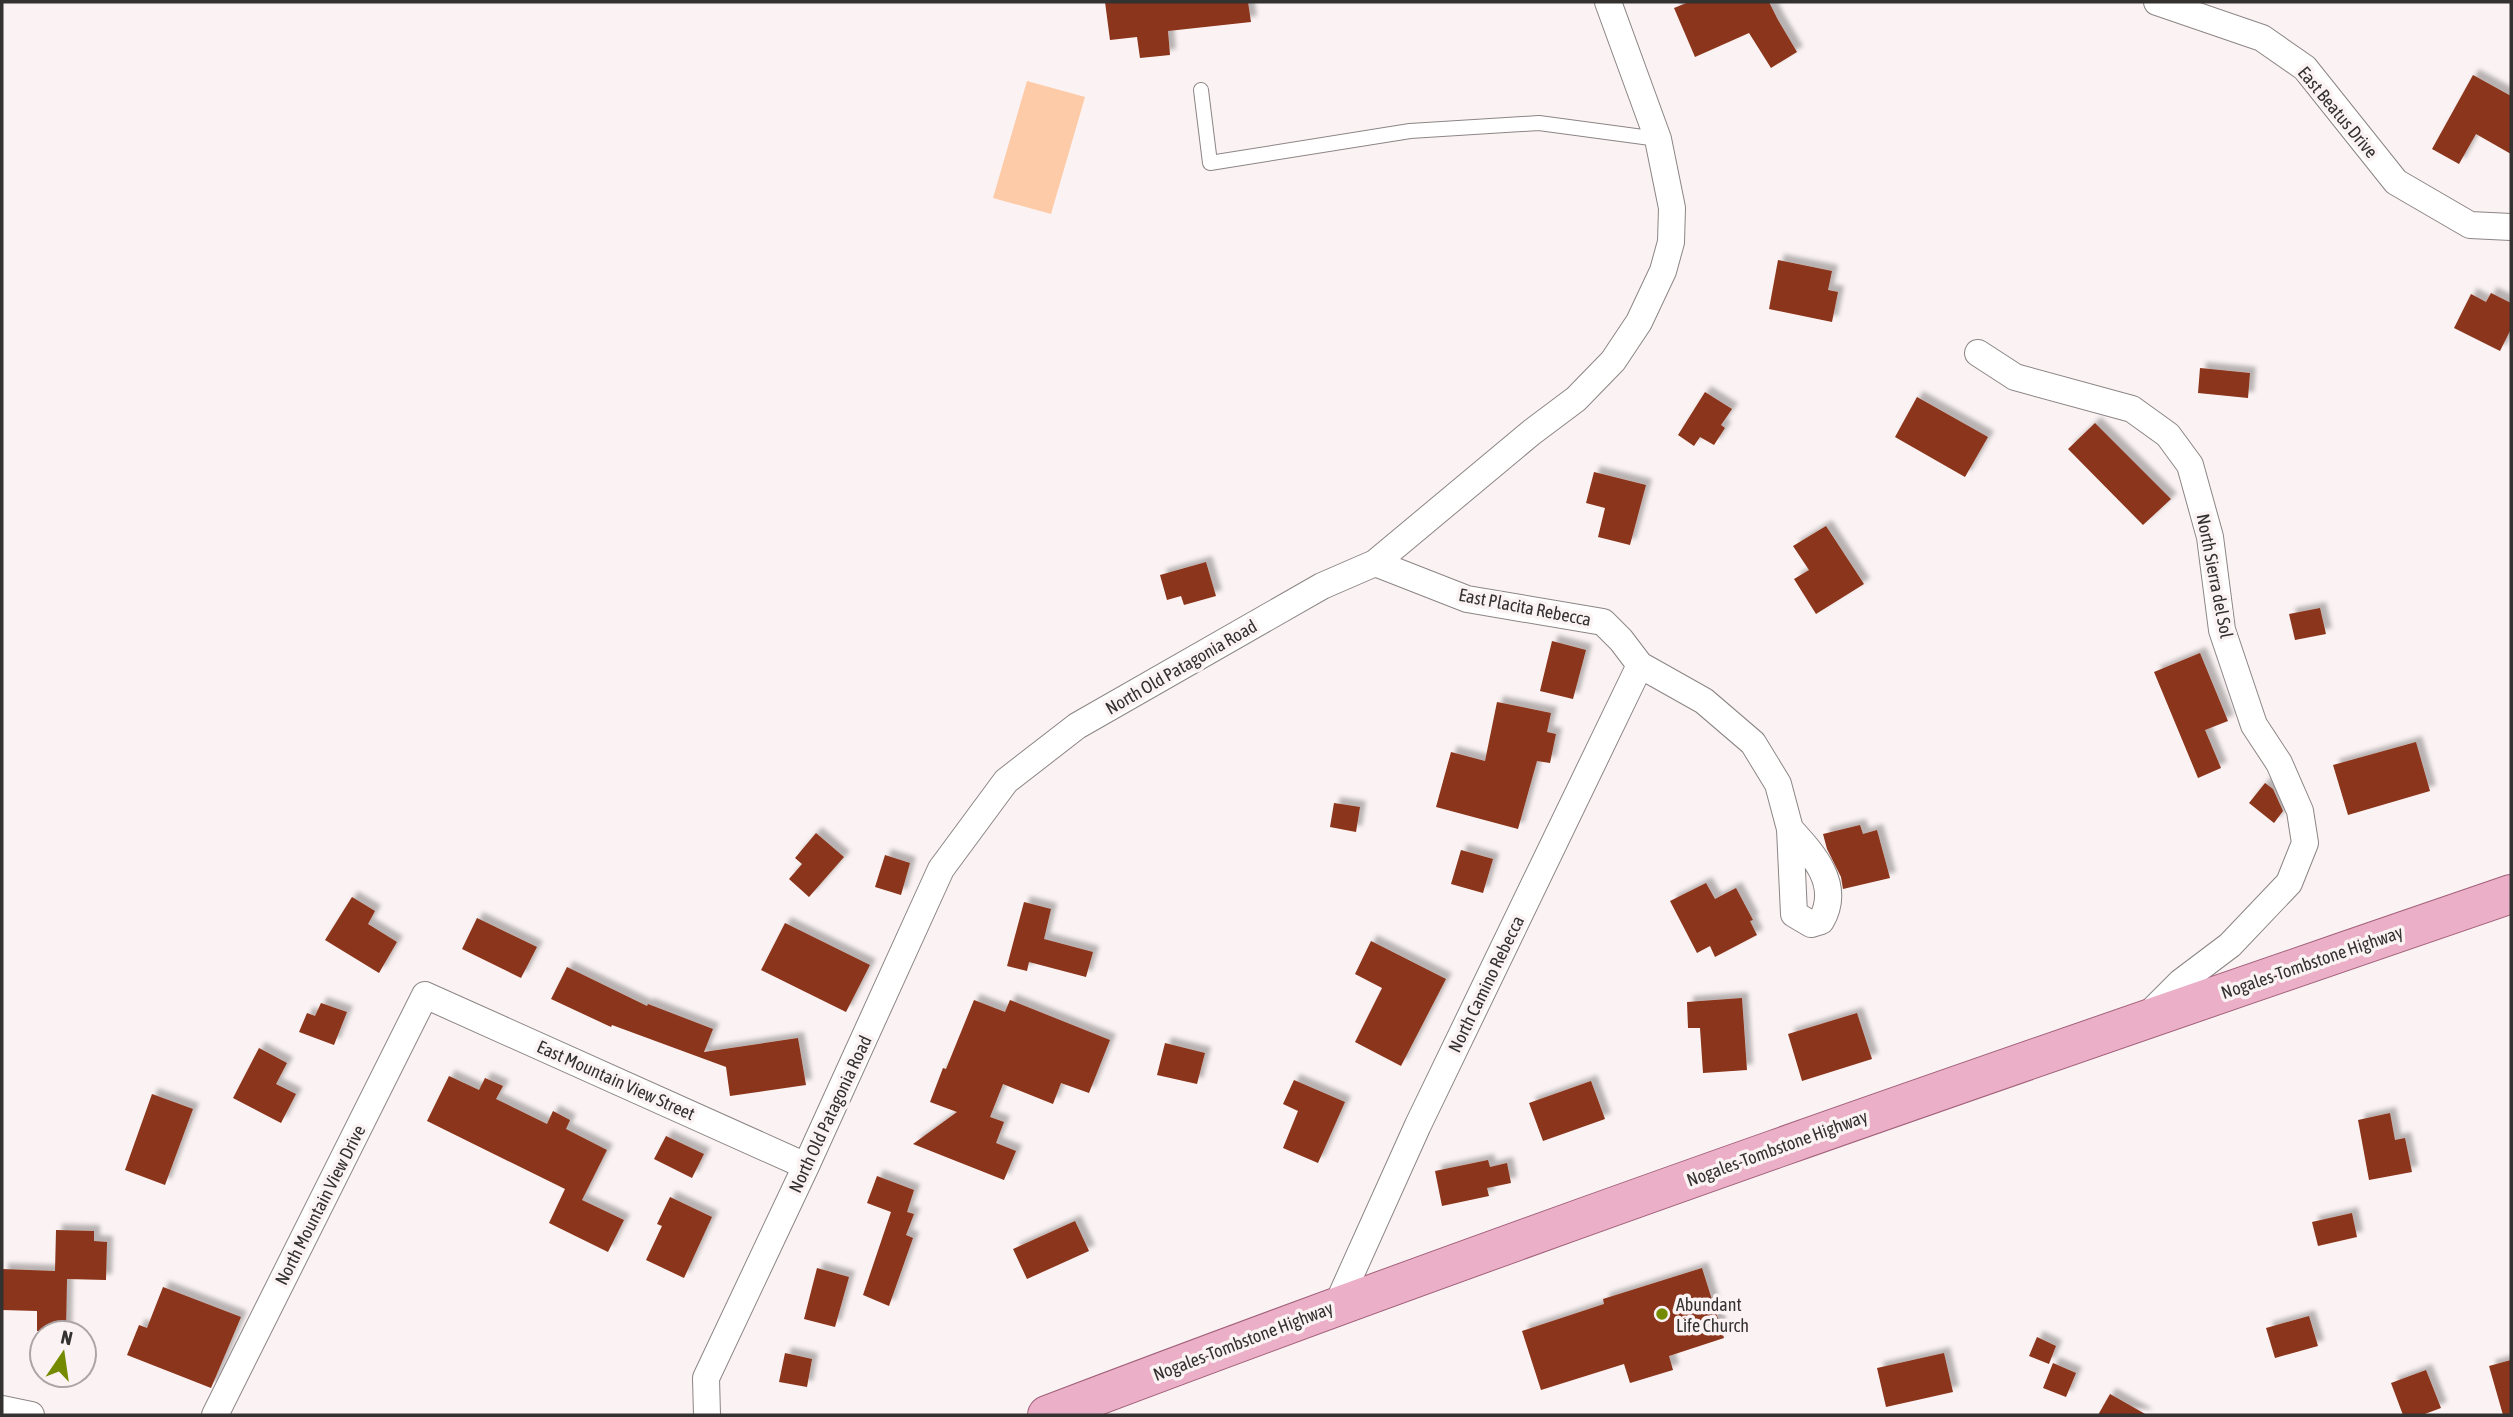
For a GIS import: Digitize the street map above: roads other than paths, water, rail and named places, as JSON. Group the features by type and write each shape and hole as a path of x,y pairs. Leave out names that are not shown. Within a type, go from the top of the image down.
{"main road":[{"name":"Nogales-Tombstone Highway","path":"1047,1415 1337,1305 1841,1124 2511,894"}],"street":[{"name":"North Old Patagonia Road","path":"707,1415 706,1378 941,869 1006,781 1077,726 1322,586 1375,563 1532,432 1576,399 1613,361 1639,322 1663,271 1671,242 1672,208 1658,139 1608,2"},
{"name":"East Beatus Drive","path":"2157,2 2262,38 2305,68 2396,183 2470,225 2511,227"},
{"name":"North Sierra del Sol","path":"1978,353 2015,377 2132,409 2168,435 2190,465 2210,537 2222,630 2254,725 2279,763 2300,811 2305,843 2290,883 2230,945 2181,982 2143,1020"},
{"name":"East Placita Rebecca","path":"1375,563 1466,600 1603,622 1640,665 1704,701 1753,743 1778,784 1790,828"},
{"name":"North Camino Rebecca","path":"1337,1305 1418,1125 1640,665"},
{"name":"East Mountain View Street","path":"425,995 806,1166"},
{"name":"North Mountain View Drive","path":"215,1415 425,995"},
{"path":"2,1409 31,1415"}],"lane":[{"path":"1201,90 1210,163 1410,131 1539,123 1658,139"}],"place":[{"name":"Abundant Life Church","path":"1662,1314"}]}
